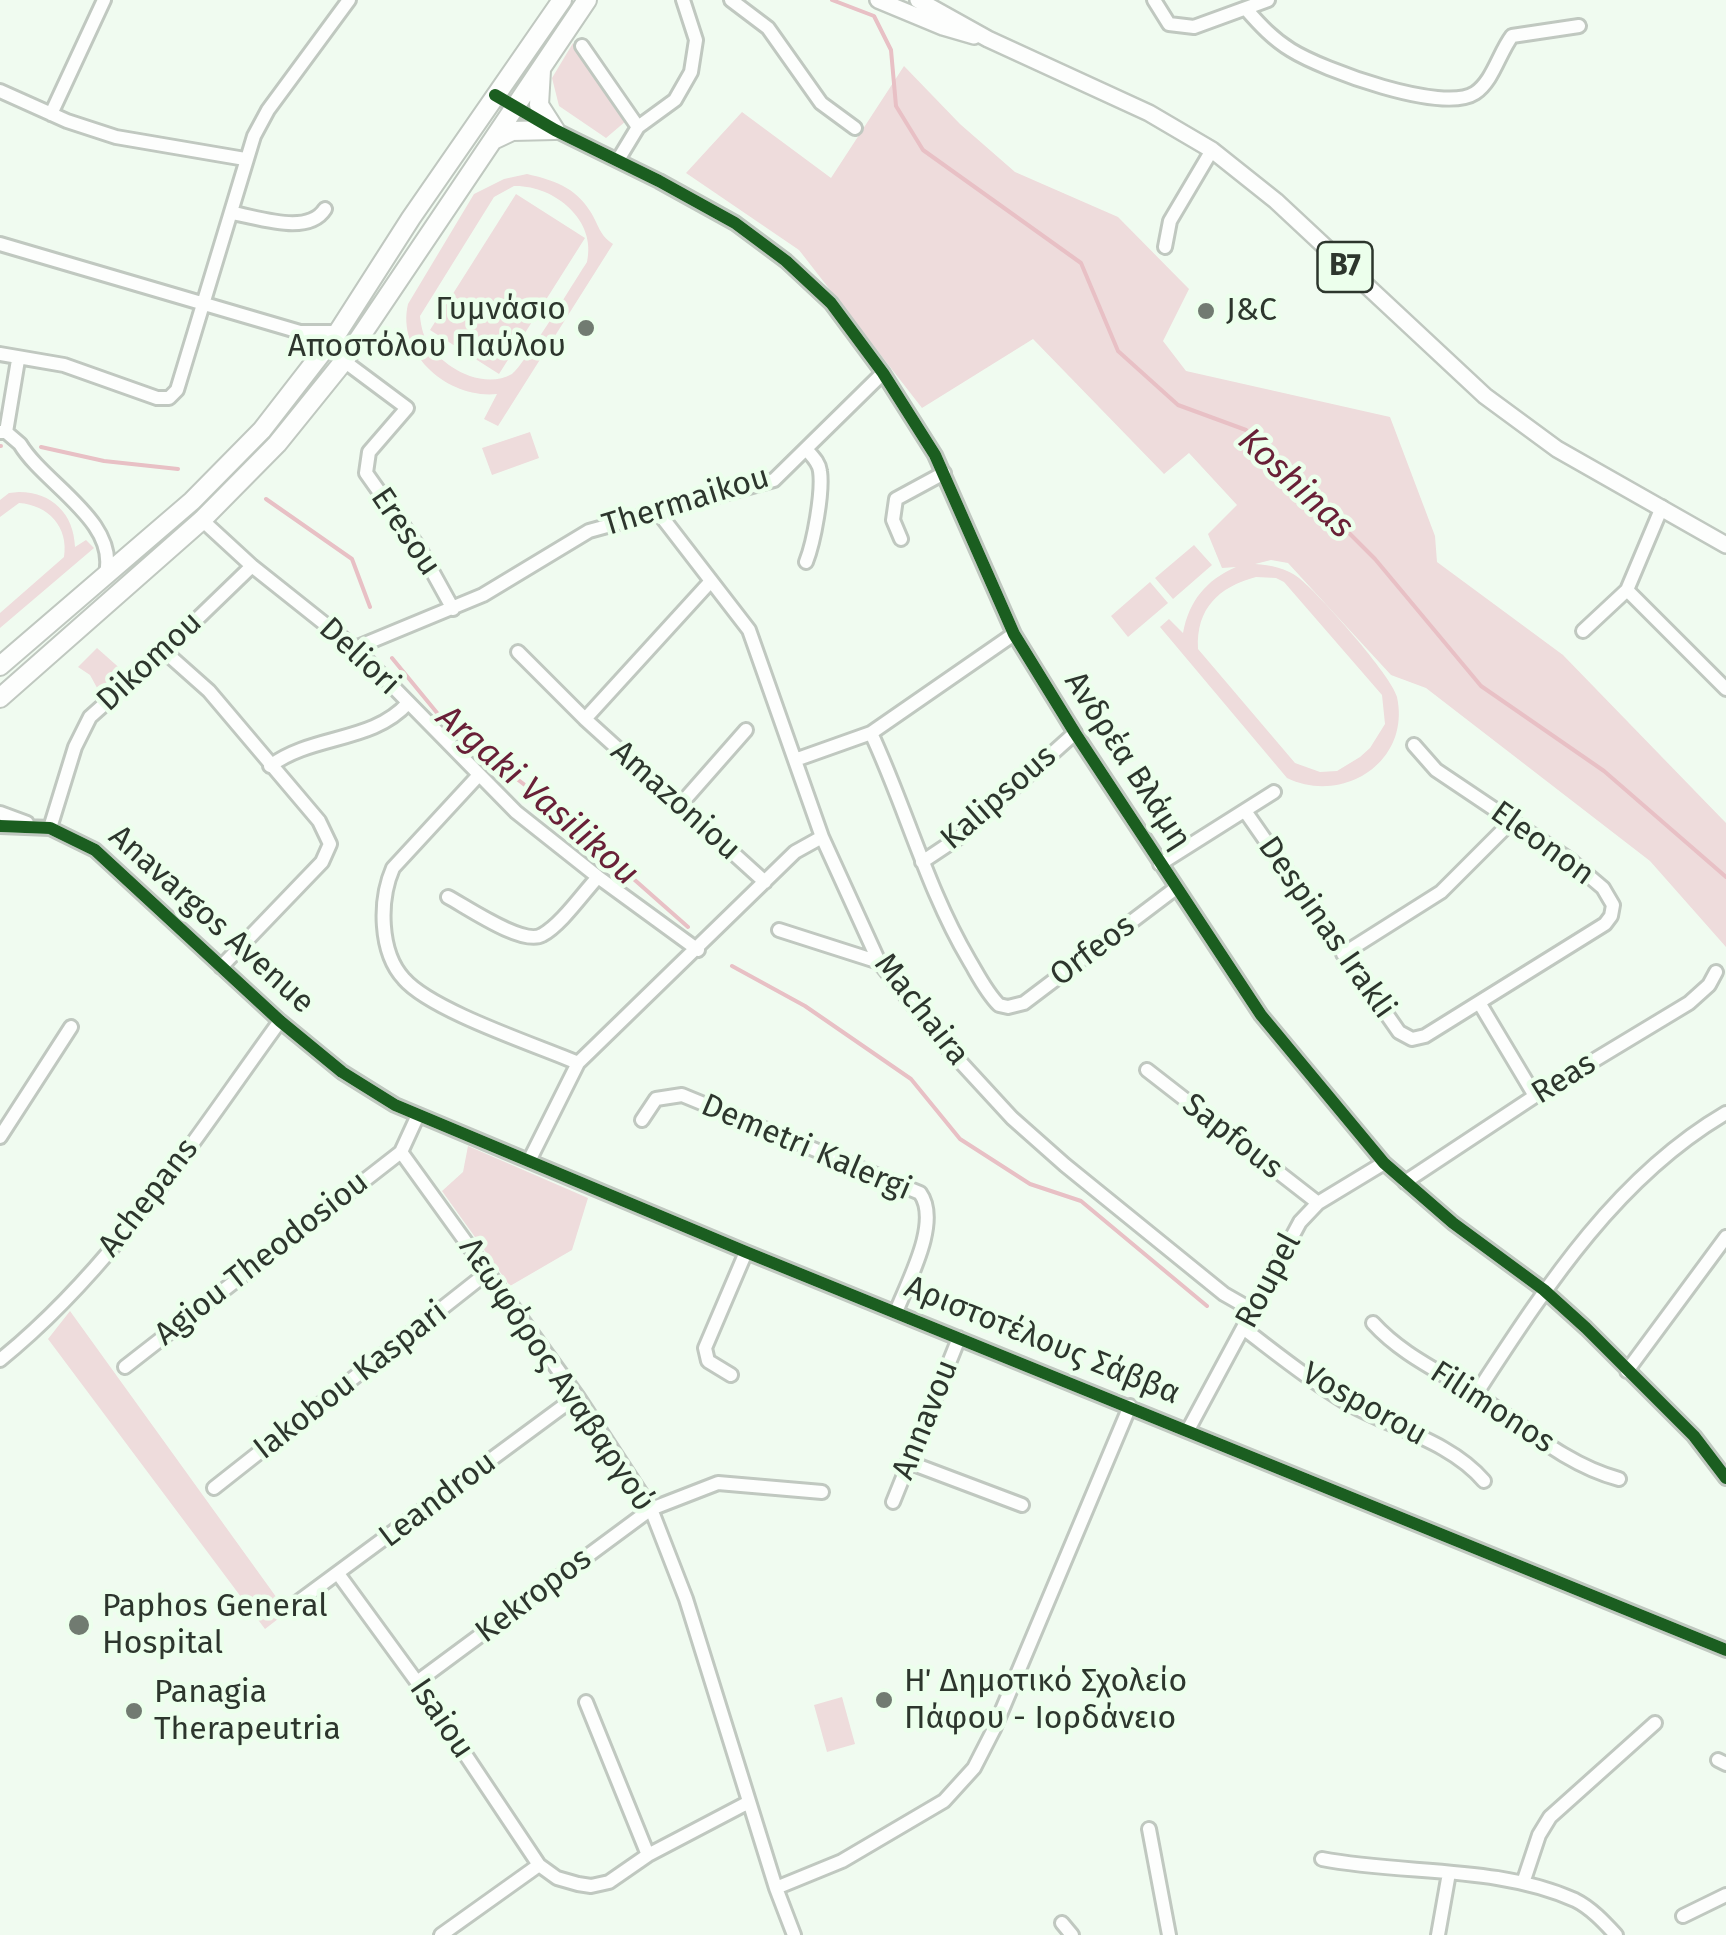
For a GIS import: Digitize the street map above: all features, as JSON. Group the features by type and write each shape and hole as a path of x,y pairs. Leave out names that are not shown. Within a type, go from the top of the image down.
{"highway":[{"path":"0,698 202,520 277,444 344,361 587,0"},
{"path":"0,666 192,501 262,430 338,332 410,218 557,2"},
{"path":"542,64 539,106 555,130"},
{"path":"489,142 512,131 555,130"}],"main road":[{"name":"B7","path":"878,0 943,28 988,39"},
{"name":"B7","path":"918,0 988,39 1123,100 1212,150 1276,201 1485,396 1556,449 1726,545"}],"street":[{"path":"51,114 104,0"},
{"path":"0,354 64,365 157,398 169,398 176,390 205,303 245,158 268,110 349,0"},
{"path":"618,160 638,127 675,100 692,72 696,40 683,0"},
{"path":"731,0 768,28 821,102 855,128"},
{"path":"1154,0 1170,24 1186,28 1268,0"},
{"path":"1246,9 1272,37 1294,52 1349,75 1443,99 1464,99 1479,91 1512,36 1579,26"},
{"path":"582,46 638,127"},
{"path":"0,91 116,137 245,158"},
{"name":"Ανδρέα Βλάμη","path":"496,95 555,130 734,222 832,302 883,373 944,473 1014,634 1261,1014 1384,1163 1453,1223 1544,1290 1694,1436 1726,1478"},
{"path":"1165,247 1170,221 1212,150"},
{"path":"232,213 301,223 313,221 325,210"},
{"path":"0,244 300,332 338,332"},
{"path":"300,332 311,344 315,361"},
{"path":"18,360 3,432 102,535 110,558 106,576"},
{"name":"Eresou","path":"344,361 407,408 369,452 366,473 421,551 453,608"},
{"name":"Thermaikou","path":"355,648 483,596 589,531 762,485 784,472 883,373"},
{"path":"806,562 812,544 820,475 817,462 807,450"},
{"path":"901,539 892,520 896,499 944,473"},
{"path":"1583,631 1627,590 1662,508"},
{"name":"Machaira","path":"658,512 741,616 756,646 822,837 879,962 942,1043 1012,1118 1064,1166 1224,1294 1252,1310"},
{"name":"Deliori","path":"202,520 252,566 355,648 516,812 698,950"},
{"name":"Dikomou","path":"50,828 75,747 90,718 252,566"},
{"name":"Amazoniou","path":"585,719 711,581"},
{"path":"1627,590 1726,689"},
{"path":"795,760 871,733 1014,634"},
{"path":"164,651 210,691 329,838 330,850 322,862 221,967"},
{"name":"Amazoniou","path":"518,652 585,719 766,882"},
{"path":"270,766 312,744 379,728 408,703"},
{"path":"680,806 746,730"},
{"path":"871,733 899,795 922,862"},
{"name":"Kalipsous","path":"922,862 958,838 1075,733"},
{"name":"Eleonon","path":"1412,1039 1436,1031 1480,1004 1604,924 1613,910 1611,897 1570,860 1436,770 1414,746"},
{"path":"478,776 404,854 386,884 385,932 391,955 402,978 424,996 578,1063"},
{"path":"1160,864 1274,792"},
{"name":"Despinas Irakli","path":"1245,811 1399,1032 1412,1039"},
{"path":"1343,954 1441,892 1512,820"},
{"name":"Anavargos Avenue","path":"1,826 50,828 95,850 280,1021 342,1072"},
{"path":"529,1161 578,1063 795,852 822,837"},
{"name":"Orfeos","path":"922,862 958,942 992,998 1008,1008 1024,1003 1176,888"},
{"path":"448,897 519,935 535,938 547,932 598,877"},
{"path":"779,930 879,962"},
{"name":"Reas","path":"1405,1182 1535,1096 1689,1003 1709,985 1716,972"},
{"path":"1480,1004 1535,1096"},
{"name":"Achepans","path":"0,1360 50,1315 139,1217 280,1021"},
{"path":"0,1136 71,1027"},
{"name":"Sapfous","path":"1147,1070 1318,1204"},
{"name":"Αριστοτέλους Σάββα","path":"342,1072 376,1095 418,1115 746,1252 1726,1650"},
{"name":"Demetri Kalergi","path":"642,1120 656,1098 682,1095 920,1193 928,1212 927,1228 896,1312"},
{"path":"1476,1394 1544,1290 1635,1182 1672,1150 1726,1113"},
{"path":"401,1152 418,1115"},
{"name":"Λεωφόρος Αναβαργού","path":"401,1152 577,1396 651,1509 686,1599 794,1935"},
{"name":"Agiou Theodosiou","path":"124,1367 401,1152"},
{"name":"Roupel","path":"1188,1430 1289,1238 1308,1212 1384,1163"},
{"path":"1627,1371 1726,1236"},
{"path":"731,1375 708,1361 706,1348 746,1252"},
{"name":"Iakobou Kaspari","path":"214,1488 488,1272"},
{"name":"Filimonos","path":"1373,1323 1404,1352 1476,1394 1580,1466 1618,1479"},
{"name":"Vosporou","path":"1243,1328 1334,1395 1449,1452 1472,1467 1484,1481"},
{"name":"Annavou","path":"893,1502 959,1338"},
{"name":"Leandrou","path":"298,1602 577,1396"},
{"path":"776,1888 842,1861 914,1821 944,1802 974,1768 1130,1406"},
{"path":"908,1462 1022,1505"},
{"name":"Kekropos","path":"417,1682 651,1509 718,1483 822,1492"},
{"name":"Isaiou","path":"339,1575 417,1682 539,1864"},
{"path":"586,1702 648,1856"},
{"path":"1523,1883 1550,1816 1655,1723"},
{"path":"441,1935 539,1864 557,1878 591,1886 620,1876 648,1856 749,1802"},
{"path":"1149,1829 1169,1935"},
{"path":"1322,1859 1523,1883 1576,1900 1616,1935"},
{"path":"1438,1935 1449,1873"},
{"path":"1683,1916 1726,1895"},
{"path":"1062,1923 1072,1935"}],"shaded area":[{"path":"573,43 626,121 606,138 559,106 552,78"},
{"path":"904,66 960,124 1015,172 1118,217 1189,289 1163,341 1186,371 1390,417 1435,536 1437,562 1563,655 1726,823 1726,947 1650,861 1426,688 1391,675 1288,563 1271,560 1255,564 1284,569 1299,578 1369,654 1397,697 1399,720 1394,741 1368,772 1330,786 1308,785 1287,778 1160,627 1169,619 1183,633 1200,593 1236,567 1222,568 1208,534 1237,505 1189,453 1164,474 1033,339 922,408 799,250 686,173 742,112 831,178","holes":["1276,578 1284,582 1382,695 1385,724 1370,748 1337,771 1320,772 1295,763 1198,649 1201,622 1212,601 1243,581"]},
{"path":"527,174 570,190 613,244 498,426 484,419 497,394 461,389 430,370 418,356 406,323 408,304 474,194 504,179","holes":["514,186 529,187 557,199 579,219 588,247 587,262 518,368 497,379 473,377 452,367 434,351 423,332 420,316 494,197"]},
{"path":"516,194 585,238 499,374 430,330"},
{"path":"530,432 539,458 492,475 482,448"},
{"path":"19,492 51,501 66,515 75,547 86,540 94,548 0,628 0,613 64,557 60,527 39,508 19,503 0,517 0,500"},
{"path":"1194,545 1212,565 1173,599 1155,578"},
{"path":"1150,582 1168,603 1128,637 1111,616"},
{"path":"97,648 124,672 101,695 90,675 78,667"},
{"path":"468,1146 588,1198 572,1250 510,1286 442,1191 463,1172"},
{"path":"70,1311 287,1612 265,1629 48,1339"},
{"path":"842,1697 855,1744 827,1752 814,1705"}],"waterway":[{"name":"Koshinas","path":"832,0 874,16 891,50 896,106 923,150 1081,263 1118,351 1178,405 1246,430 1375,559 1481,686 1604,771 1726,877"},
{"name":"Argaki Vasilikou","path":"41,447 104,461 178,469"},
{"name":"Argaki Vasilikou","path":"266,499 352,559 370,607"},
{"name":"Argaki Vasilikou","path":"392,658 447,725 543,799 688,927"},
{"name":"Argaki Vasilikou","path":"732,966 805,1006 911,1079 960,1139 1030,1184 1081,1201 1207,1306"}],"cycle path":[{"path":"495,95 735,223 786,261 831,303 883,373 935,455 1014,634 1261,1015 1384,1163 1586,1328 1694,1436 1726,1478"},
{"path":"0,826 50,828 95,850 280,1021 342,1072 395,1105 746,1252 1726,1650"}],"place":[{"name":"J&C","path":"1206,311"},
{"name":"Γυμνάσιο Αποστόλου Παύλου","path":"586,328"},
{"name":"Paphos General Hospital","path":"79,1625"},
{"name":"Η΄ Δημοτικό Σχολείο Πάφου - Ιορδάνειο","path":"884,1700"},
{"name":"Panagia Therapeutria","path":"134,1711"}]}
